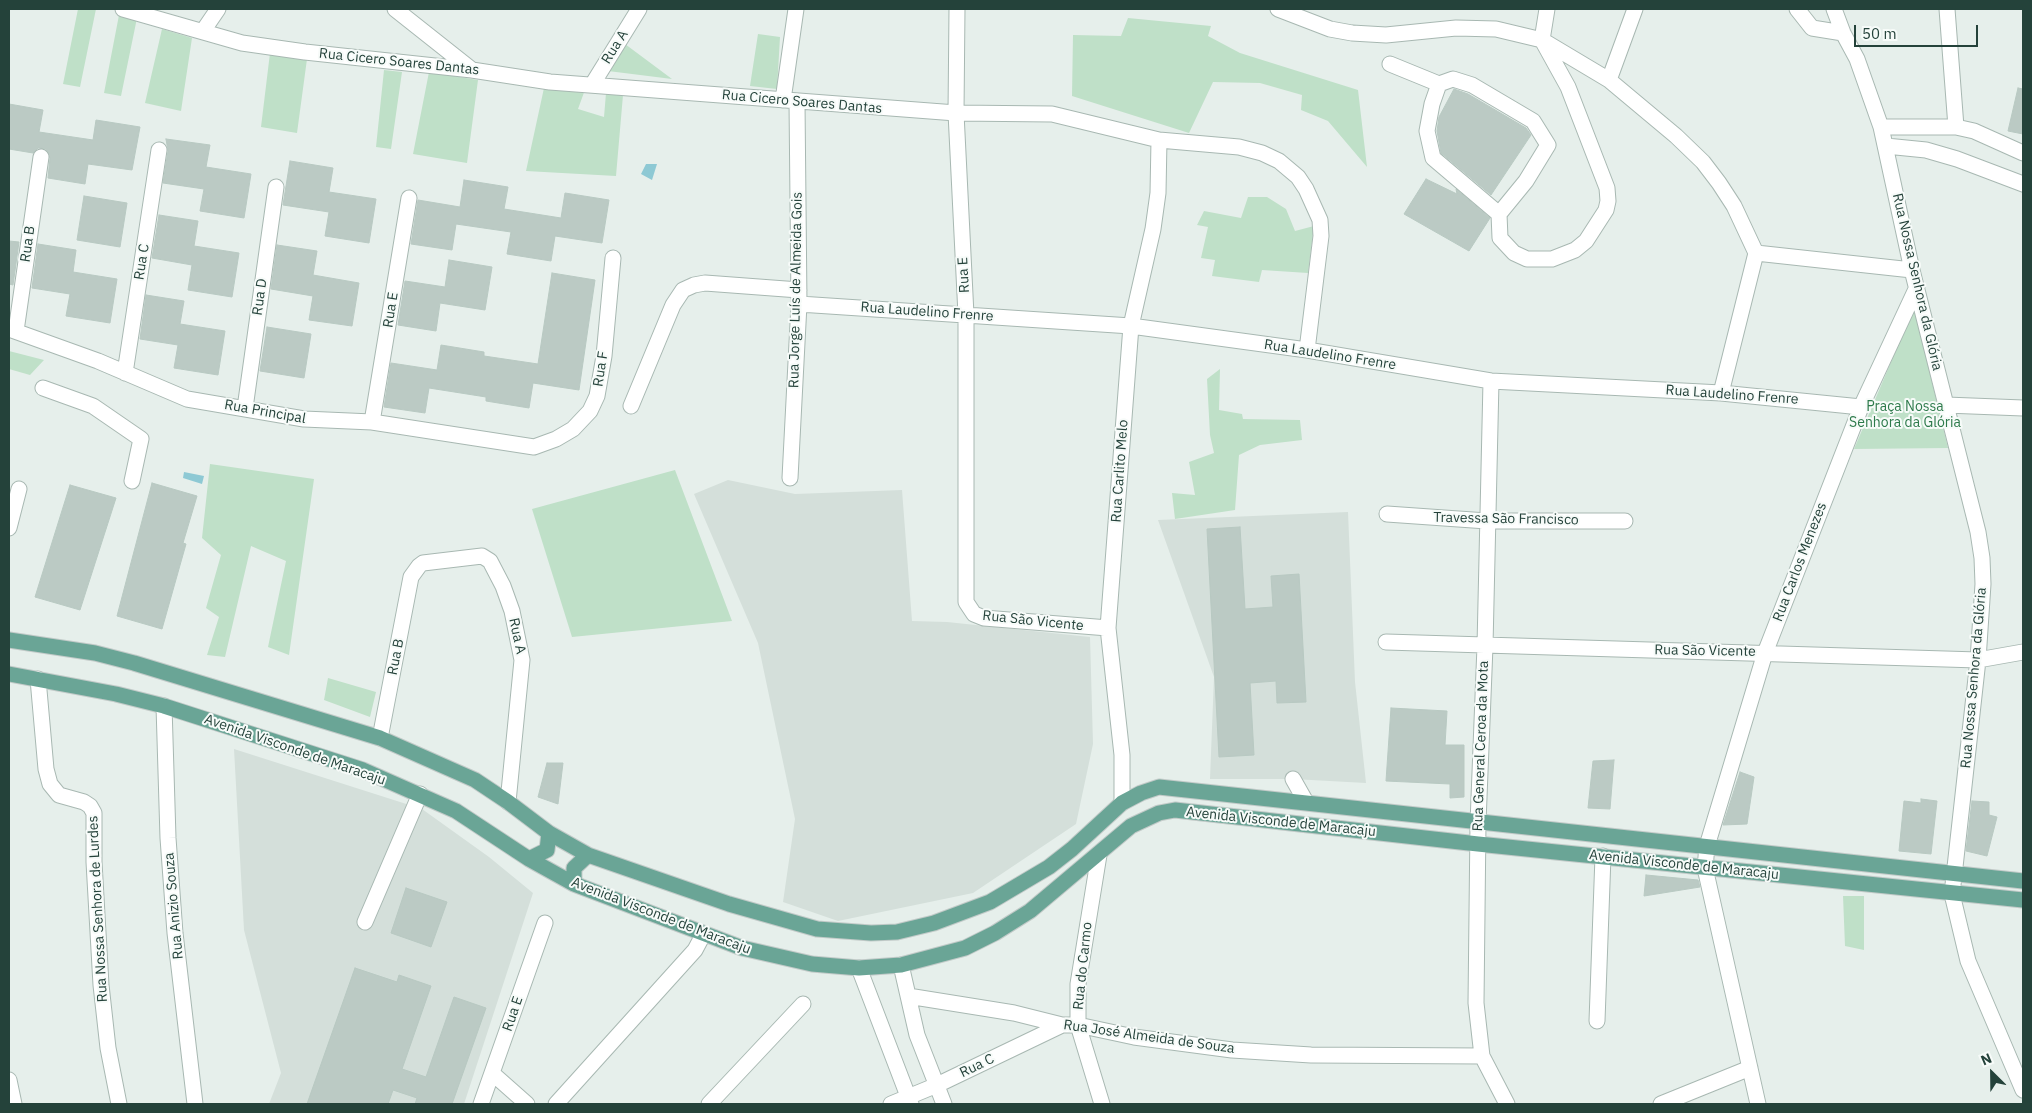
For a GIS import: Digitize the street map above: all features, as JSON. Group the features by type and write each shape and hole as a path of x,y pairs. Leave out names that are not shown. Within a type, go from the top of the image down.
{"main road":[{"name":"Avenida Visconde de Maracaju","path":"9,640 95,652 380,738 458,772 508,802 549,833 588,856 729,904 817,930 871,934 897,932 934,923 990,902 1057,861 1122,803 1141,793 1159,787 2023,881"},
{"name":"Avenida Visconde de Maracaju","path":"9,674 164,706 363,770 456,811 529,859 574,884 703,935 782,959 859,968 901,965 965,948 995,933 1030,911 1131,826 1159,813 1175,810 1478,844 2023,900"},
{"path":"529,859 547,850 549,833"},
{"path":"574,884 574,868 588,856"}],"street":[{"name":"Rua Cicero Soares Dantas","path":"122,9 242,43 296,50 472,70 550,82 956,113 1052,114 1159,140 1239,147 1262,153 1278,161 1298,177 1317,212 1321,227 1307,350"},
{"path":"203,31 218,9"},
{"path":"395,9 472,70"},
{"name":"Rua A","path":"592,85 637,9"},
{"name":"Rua Jorge Luís de Almeida Gois","path":"790,478 799,297 790,101 796,9"},
{"name":"Rua E","path":"958,9 956,113 966,315 966,602"},
{"path":"1278,9 1330,29 1364,35 1456,28 1496,29 1542,40 1609,80 1676,136 1703,162 1734,206 1756,253 1721,393"},
{"path":"1390,64 1439,84 1453,80 1472,85 1532,121 1548,145 1526,181 1499,214 1500,238 1514,253 1527,259 1540,260 1558,257 1575,250 1586,241 1606,210 1608,201 1606,188 1568,87 1542,40 1547,9"},
{"path":"1609,80 1635,9"},
{"path":"1797,9 1812,28 1843,33"},
{"name":"Rua Nossa Senhora da Glória","path":"1834,9 1843,33 1857,59 1882,127 1912,270 1970,495 1982,558 1978,660 1952,894 1968,961 2023,1090"},
{"path":"1947,9 1956,127"},
{"path":"1439,84 1432,104 1427,131 1433,158 1499,214"},
{"path":"1882,127 1956,127 2023,153"},
{"name":"Rua Carlito Melo","path":"1122,803 1122,756 1108,628 1131,326 1154,228 1159,140"},
{"path":"1886,146 1926,150 2023,184"},
{"name":"Rua C","path":"125,373 159,150"},
{"name":"Rua B","path":"12,330 41,157"},
{"name":"Rua D","path":"245,408 276,187"},
{"name":"Rua E","path":"372,422 409,198"},
{"path":"1756,253 1912,270"},
{"name":"Rua F","path":"534,446 556,439 573,429 590,411 597,396 604,356 613,258"},
{"name":"Rua Laudelino Frenre","path":"631,406 673,305 683,290 694,284 705,283 799,297 966,315 1131,326 1307,350 1491,381 1721,393 1861,407"},
{"name":"Rua Carlos Menezes","path":"1758,1104 1705,868 1707,846 1765,653 1861,407 1917,287"},
{"name":"Rua Principal","path":"12,330 187,399 304,420 372,422 534,446"},
{"name":"Rua General Ceroa da Mota","path":"1491,381 1485,646 1478,823 1476,1003 1482,1056 1506,1104"},
{"path":"43,388 93,406 141,439 132,480"},
{"path":"1946,405 2023,408"},
{"path":"9,528 19,489"},
{"name":"Travessa São Francisco","path":"1387,514 1487,520 1625,521"},
{"name":"Rua A","path":"411,577 418,566 424,563 478,556 490,561 503,586 519,641 522,660 508,802"},
{"name":"Rua B","path":"380,738 411,577"},
{"name":"Rua São Vicente","path":"966,602 974,614 984,618 1108,628"},
{"name":"Rua São Vicente","path":"1386,642 1978,660 2023,652"},
{"name":"Rua Nossa Senhora de Lurdes","path":"38,679 46,769 50,784 59,795 84,802 90,806 94,813 94,862 101,985 108,1048 119,1104"},
{"name":"Rua Anizio Souza","path":"164,706 168,838 175,932 195,1104"},
{"path":"1292,779 1306,802"},
{"path":"365,922 420,794"},
{"name":"Rua do Carmo","path":"1099,854 1078,984 1078,1025 1102,1104"},
{"path":"1597,1021 1603,856"},
{"name":"Rua E","path":"481,1104 545,923"},
{"path":"556,1104 695,950 703,935"},
{"path":"901,965 917,1035 944,1104"},
{"path":"859,968 909,1101"},
{"name":"Rua José Almeida de Souza","path":"908,996 1037,1017 1062,1025 1078,1025 1134,1037 1232,1050 1311,1054 1482,1056"},
{"path":"709,1104 803,1004"},
{"name":"Rua C","path":"891,1104 909,1101 937,1085 1062,1025"},
{"path":"1661,1104 1750,1068"},
{"path":"492,1073 526,1104"},
{"path":"9,1080 14,1104"}],"shaded area":[{"path":"728,480 795,494 902,490 912,621 947,622 1090,637 1093,744 1076,824 973,893 838,921 783,902 795,819 758,643 694,494"},
{"path":"1348,512 1355,682 1366,783 1293,779 1210,779 1214,677 1158,520"},
{"path":"234,749 422,809 489,857 533,893 464,1104 269,1104 281,1073 244,930"}],"green space":[{"path":"78,9 96,9 80,87 63,84"},
{"path":"119,15 137,18 121,96 104,93"},
{"path":"1128,18 1211,26 1208,36 1240,53 1358,90 1367,167 1328,121 1301,110 1302,95 1260,83 1213,82 1189,133 1072,96 1073,35 1121,36"},
{"path":"162,29 192,38 181,111 145,103"},
{"path":"758,34 780,37 777,89 750,86"},
{"path":"625,44 672,79 608,71"},
{"path":"270,53 307,59 297,133 261,127"},
{"path":"384,70 402,72 391,149 376,147"},
{"path":"429,72 478,80 467,163 413,154"},
{"path":"586,87 578,109 604,117 606,93 623,95 616,176 526,171 544,88"},
{"path":"1248,197 1267,197 1286,209 1295,231 1314,226 1308,273 1262,270 1259,282 1212,276 1215,260 1201,258 1208,227 1197,225 1204,211 1241,218"},
{"name":"Praça Nossa Senhora da Glória","path":"1914,308 1948,448 1854,449"},
{"path":"9,351 44,360 30,375 9,369"},
{"path":"1220,369 1219,410 1242,414 1243,419 1300,420 1302,440 1260,445 1239,455 1235,510 1175,519 1172,493 1195,495 1189,462 1214,453 1210,435 1207,379"},
{"path":"210,464 314,479 289,655 268,647 286,561 251,546 225,657 207,655 219,617 206,608 221,555 202,538"},
{"path":"675,470 732,621 572,637 532,509"},
{"path":"328,678 376,692 370,717 324,700"},
{"path":"1843,896 1864,896 1864,950 1845,946"}],"water":[{"path":"646,164 657,164 652,180 641,174"},
{"path":"184,472 204,476 202,484 183,478"}],"building":[{"path":"2018,88 2023,89 2023,134 2008,131"},
{"path":"1454,89 1468,94 1526,128 1531,135 1491,195 1441,153 1437,131 1439,117"},
{"path":"9,104 43,110 39,132 93,140 96,120 140,127 132,170 88,164 85,184 48,178 50,158 46,149 38,148 33,153 9,149"},
{"path":"166,139 210,145 206,167 251,174 244,218 200,211 204,189 163,183 168,151"},
{"path":"290,161 333,168 329,192 376,199 369,243 325,236 329,212 283,205"},
{"path":"1426,179 1457,194 1456,189 1490,218 1469,251 1404,214"},
{"path":"464,180 508,187 504,209 561,218 565,193 609,200 602,243 555,236 551,261 507,254 511,232 456,224 452,250 411,244 418,200 460,207"},
{"path":"84,196 127,203 120,247 77,240"},
{"path":"159,215 198,221 194,246 239,253 232,297 188,290 192,265 152,258"},
{"path":"9,241 19,242 13,285 9,284"},
{"path":"38,244 76,250 73,272 117,279 110,323 66,316 70,294 32,288"},
{"path":"277,245 317,251 313,275 359,283 352,326 309,320 313,296 271,289"},
{"path":"449,260 492,267 485,310 440,303 436,331 398,325 405,281 445,287"},
{"path":"552,273 595,280 579,390 533,383 529,408 486,401 486,397 429,388 425,413 384,407 391,363 437,370 441,345 484,352 484,356 538,364"},
{"path":"146,295 184,301 180,324 225,331 218,375 174,368 178,345 140,339"},
{"path":"267,327 311,334 304,378 260,371"},
{"path":"152,483 197,496 183,543 186,544 162,629 117,616"},
{"path":"70,485 116,498 80,610 35,597"},
{"path":"1240,527 1245,609 1273,607 1271,576 1299,574 1306,702 1277,703 1276,681 1250,683 1254,755 1219,757 1207,529"},
{"path":"1391,708 1447,711 1445,745 1464,745 1464,797 1450,798 1450,784 1386,781"},
{"path":"1614,760 1610,809 1588,808 1593,761"},
{"path":"547,763 563,763 558,804 538,797"},
{"path":"1740,772 1754,777 1747,824 1723,825"},
{"path":"1921,799 1937,801 1931,854 1899,851 1904,801 1921,803"},
{"path":"1972,801 1989,802 1989,815 1997,817 1987,856 1966,851"},
{"path":"1646,875 1698,880 1700,887 1644,896"},
{"path":"406,888 447,902 431,947 391,933"},
{"path":"355,968 397,982 399,975 431,986 402,1069 426,1077 454,997 486,1008 452,1104 415,1104 417,1098 393,1090 388,1104 307,1104"}]}
